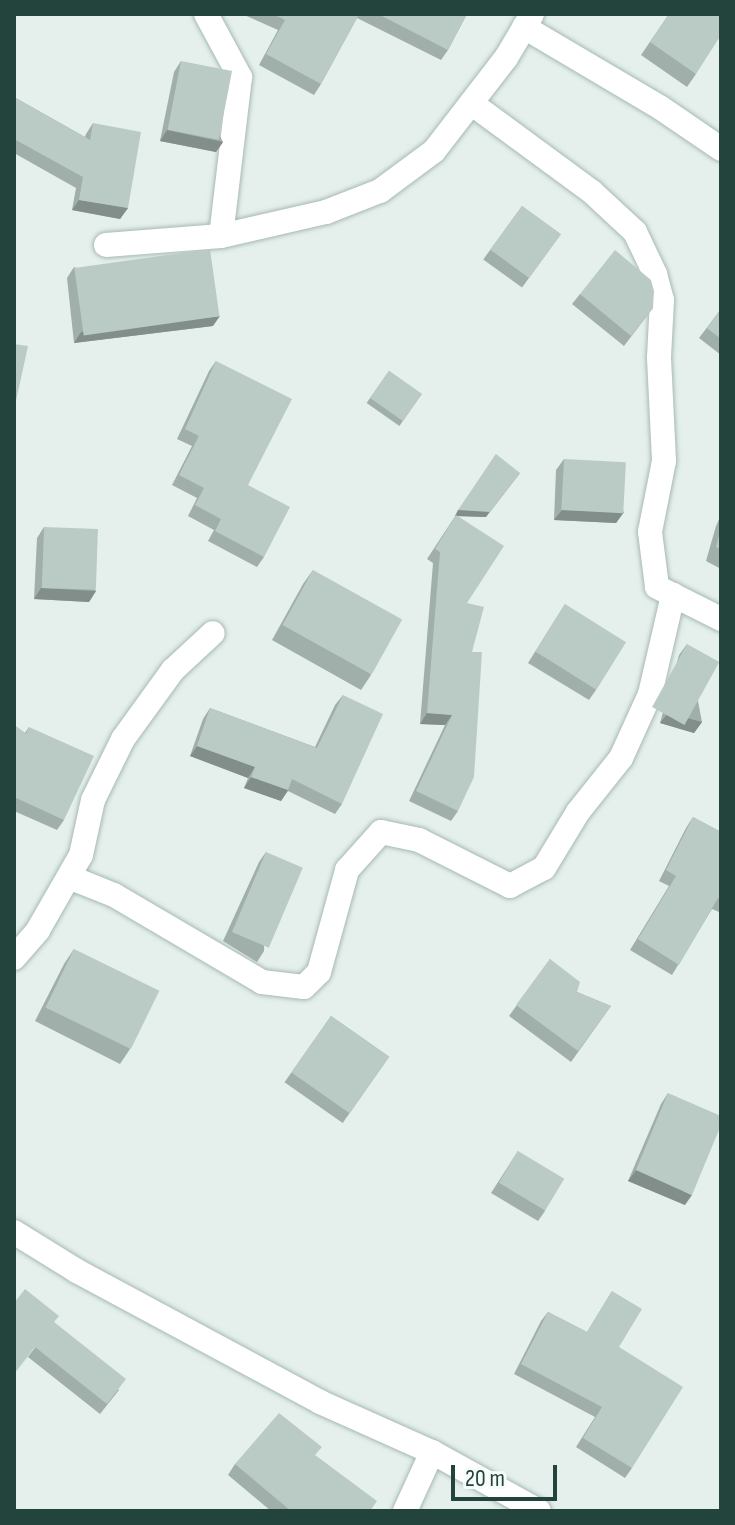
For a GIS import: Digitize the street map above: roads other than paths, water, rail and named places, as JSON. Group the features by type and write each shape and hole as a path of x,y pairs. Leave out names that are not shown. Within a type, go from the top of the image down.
{"street":[{"path":"206,14 240,77 221,236"},
{"path":"106,245 221,236 326,212 380,191 434,151 528,20 721,149"},
{"path":"471,103 592,192 635,232 655,274 662,300 659,358 664,461 650,532 657,587 721,619"},
{"path":"69,877 114,895 262,982 304,987 319,972 347,870 381,832 419,840 510,886 544,868 578,812 621,758 650,694 673,595"},
{"path":"14,958 38,930 81,855 93,800 123,739 173,670 213,633"},
{"path":"14,1232 77,1271 320,1402 432,1452 539,1511"},
{"path":"405,1511 432,1452"}]}
